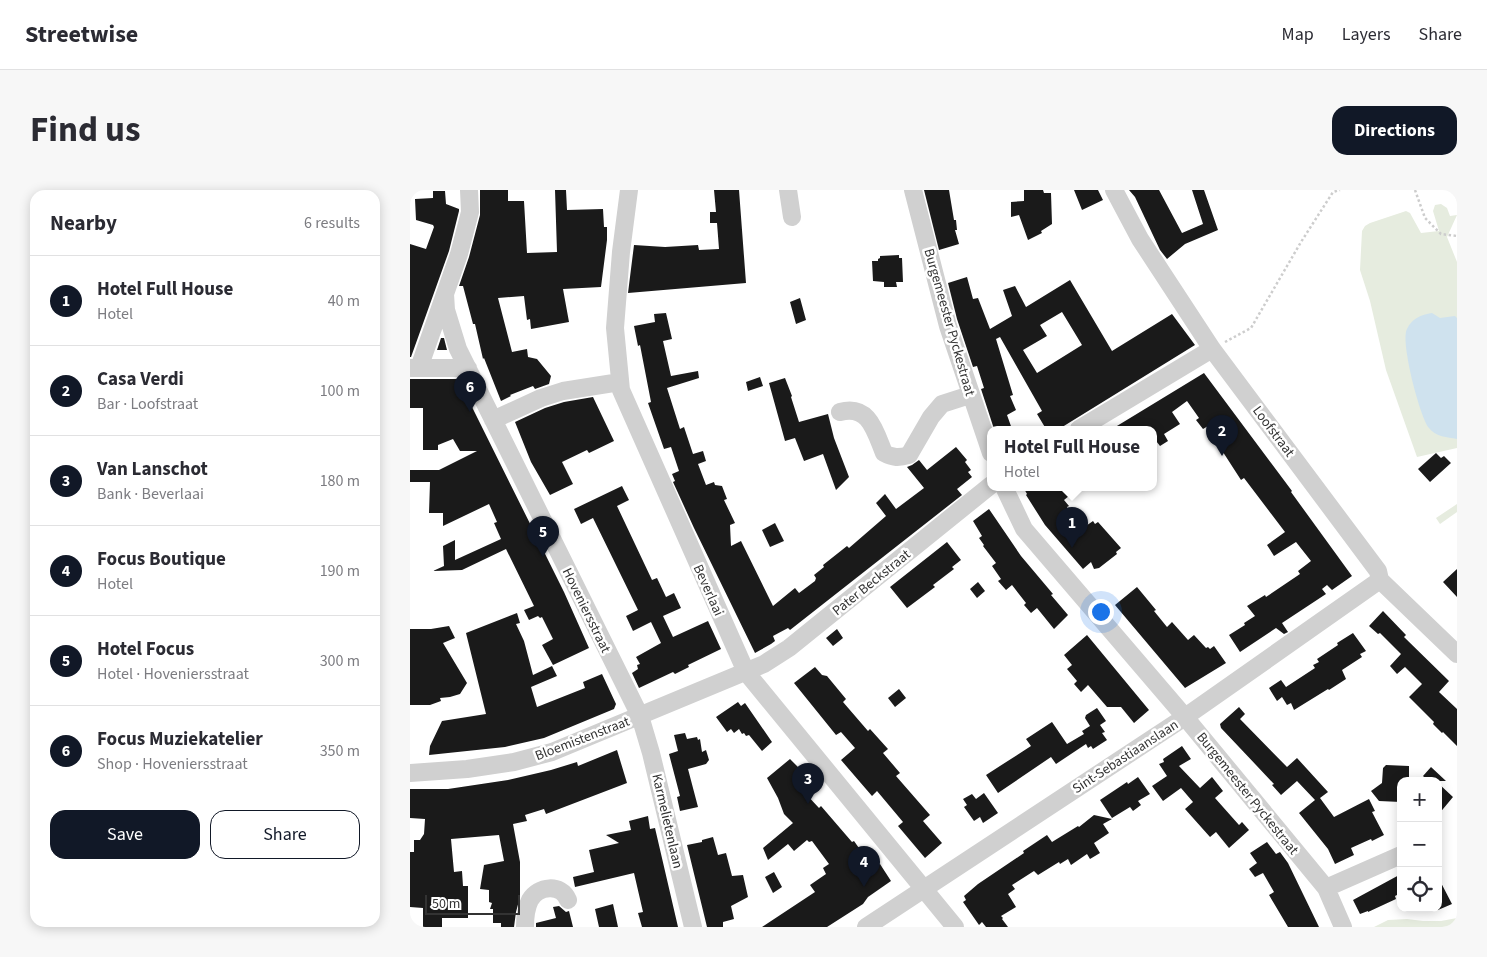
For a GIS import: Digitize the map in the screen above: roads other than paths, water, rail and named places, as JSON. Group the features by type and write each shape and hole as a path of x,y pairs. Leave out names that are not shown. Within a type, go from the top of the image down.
{"street":[{"name":"Hoveniersstraat","path":"468,368 415,368 459,254 470,212 469,190"},
{"name":"Beverlaai","path":"629,190 621,252 615,328 621,390 746,672 955,927"},
{"path":"788,190 792,217"},
{"name":"Burgemeester Pyckestraat","path":"913,190 948,326 987,442"},
{"name":"Loofstraat","path":"1114,190 1140,239 1212,349 1378,571 1380,580 1457,654"},
{"name":"Hoveniersstraat","path":"445,294 450,327 458,349 640,716"},
{"path":"1084,426 1212,349"},
{"path":"493,420 541,398 564,391 620,382"},
{"path":"840,412 849,409 865,415 884,453 891,457 900,458 909,455 931,417 942,404 970,395"},
{"name":"Pater Beckstraat","path":"746,672 764,664 789,648 987,488"},
{"name":"Burgemeester Pyckestraat","path":"1006,491 1024,529 1326,888 1343,927"},
{"name":"Sint-Sebastiaanslaan","path":"866,927 1184,717 1380,580"},
{"name":"Bloemistenstraat","path":"410,773 467,769 514,762 552,752 746,672"},
{"name":"Karmelietenlaan","path":"640,716 652,753 693,927"},
{"path":"1326,888 1397,857"},
{"path":"525,927 528,904 531,898 538,892 547,888 556,889 563,892 568,900"}],"water":[{"path":"1432,313 1440,318 1455,316 1457,318 1457,439 1438,435 1429,428 1421,410 1412,379 1406,348 1407,329 1411,322 1417,318"}],"place":[{"name":"Focus Muziekatelier","path":"470,412"},
{"name":"Casa Verdi","path":"1222,456"},
{"name":"Hotel Full House","path":"1072,548"},
{"name":"Hotel Focus","path":"543,557"},
{"name":"Van Lanschot","path":"808,804"},
{"name":"Focus Boutique","path":"864,887"}]}
